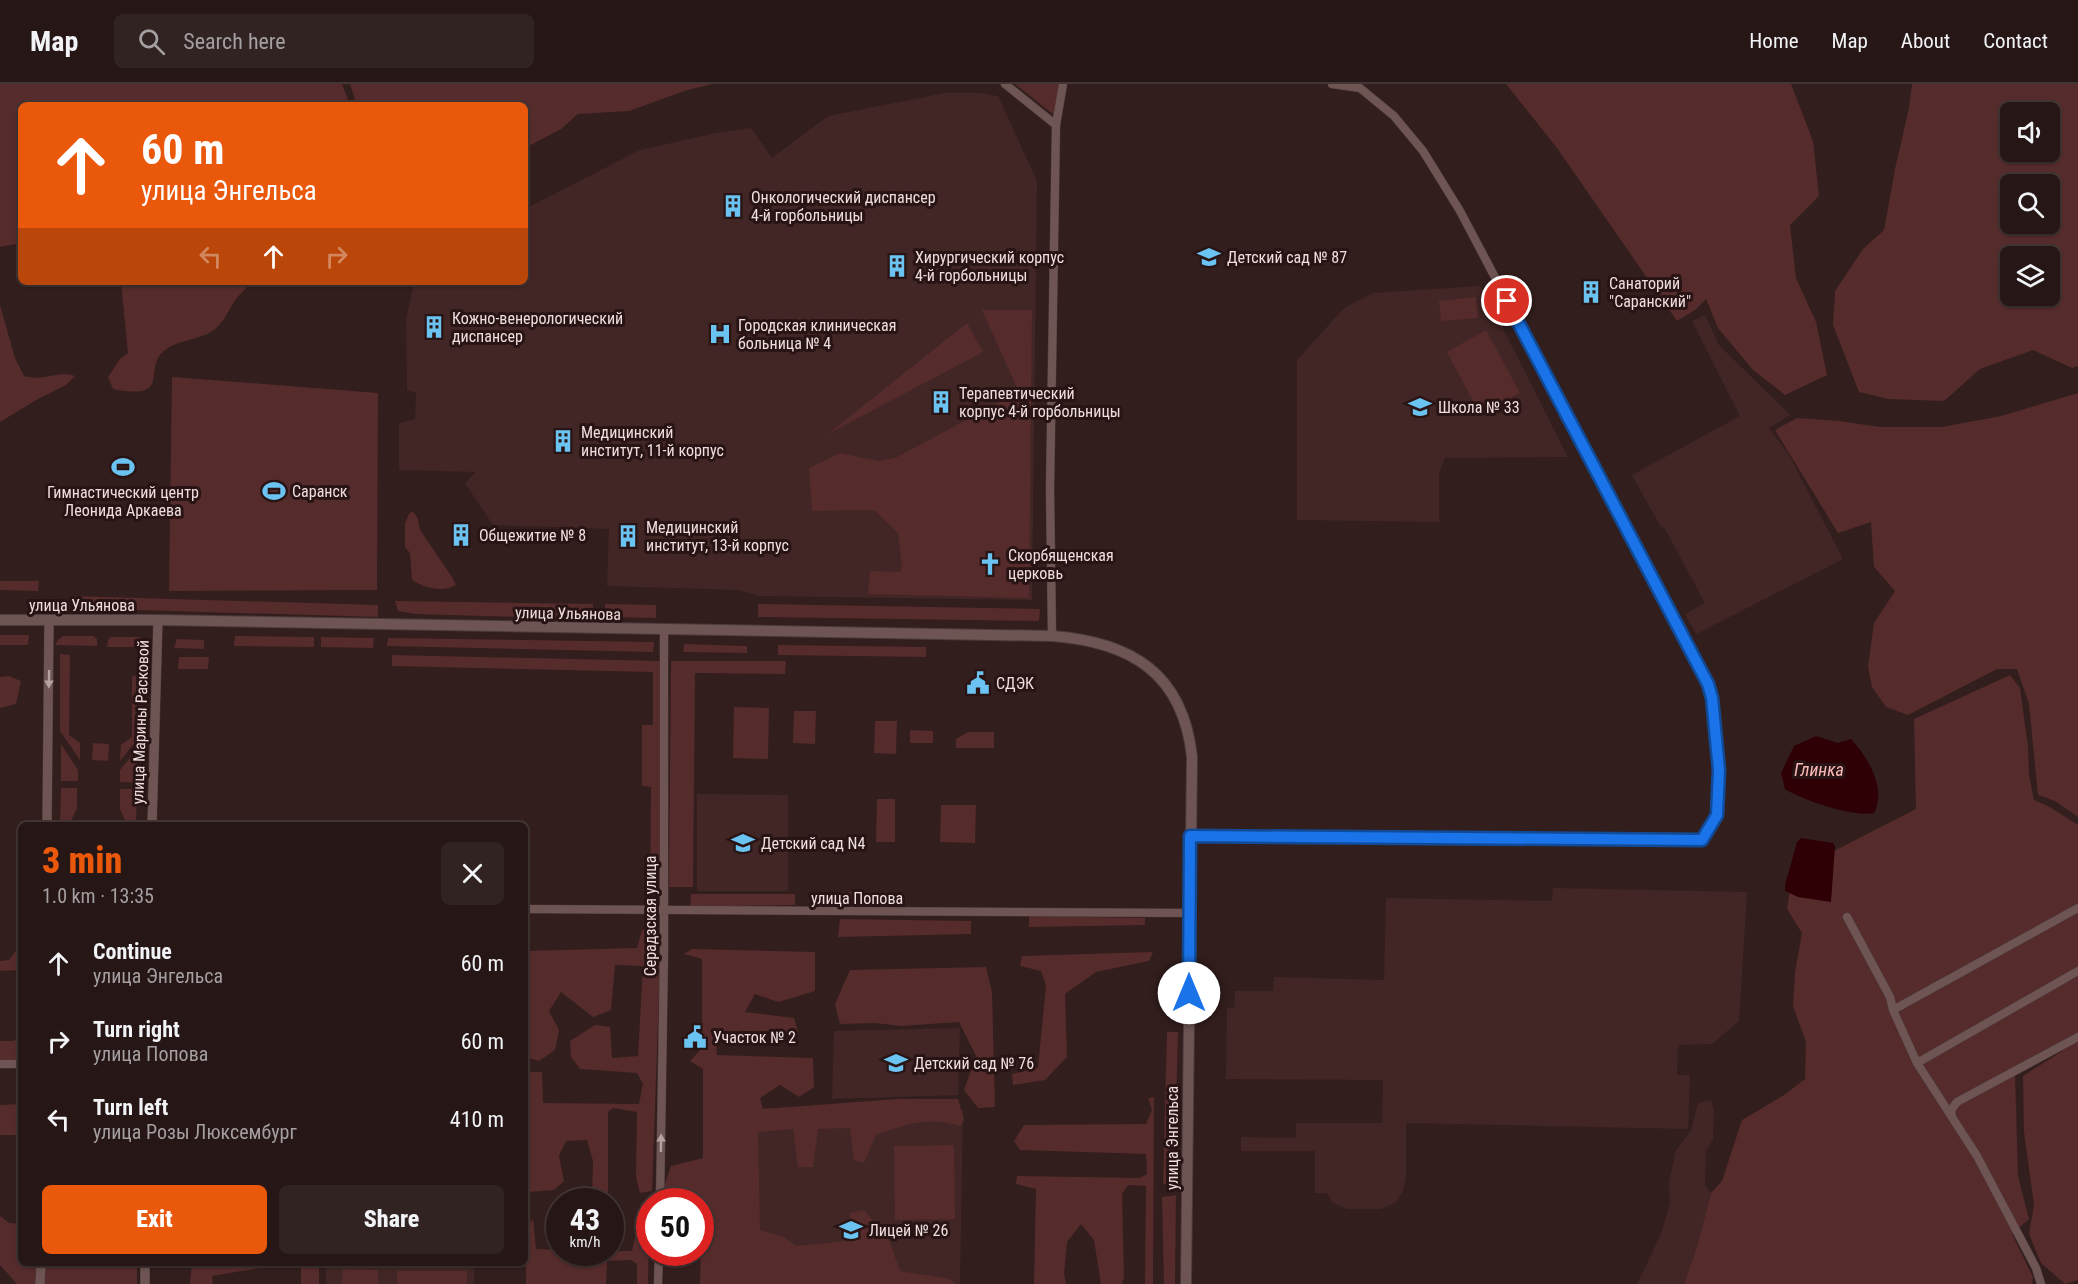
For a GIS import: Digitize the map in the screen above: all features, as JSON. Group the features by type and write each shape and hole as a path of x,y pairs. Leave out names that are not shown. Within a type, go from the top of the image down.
{"main road":[{"name":"улица Ульянова","path":"0,620 158,620 1052,636 1110,646 1145,664 1167,688 1176,702 1187,729 1192,757 1190,836"},
{"path":"1189,913 1190,836"},
{"name":"улица Энгельса","path":"1186,1284 1189,913"}],"street":[{"path":"1005,84 1056,125"},
{"path":"1052,636 1050,488 1056,125 1063,84"},
{"path":"1190,836 1702,840 1717,815 1719,770 1712,698 1708,684 1460,211 1423,151 1394,116 1361,86 1332,84"},
{"name":"улица Марины Расковой","path":"152,822 158,620"},
{"path":"47,822 50,621"},
{"name":"Серадзская улица","path":"660,1188 664,630"},
{"path":"1893,1010 2078,908"},
{"name":"улица Попова","path":"528,909 1189,913"},
{"path":"1847,917 1890,997 1893,1010 1917,1063 1986,1171 2036,1268 2041,1284"},
{"path":"1917,1063 2078,972"},
{"path":"1952,1119 1951,1110 1957,1102 2078,1037"},
{"path":"0,1064 18,1064"},
{"path":"40,1284 41,1266"},
{"path":"145,1266 145,1284"},
{"path":"658,1284 659,1266"}],"shaded area":[{"path":"0,84 342,84 349,102 18,102 18,244 0,247"},
{"path":"350,84 713,84 687,90 629,111 578,114 561,129 528,146 528,102 356,102"},
{"path":"1015,84 1060,84 1054,115"},
{"path":"1506,84 1791,84 1813,141 1819,196 1790,225 1796,278 1816,322 1827,375 1785,395 1753,370 1718,328 1706,299 1695,310 1677,321 1557,148"},
{"path":"1912,84 2078,84 2078,366 2072,368 2033,350 1980,369 1944,401 1888,399 1859,392 1833,325 1835,291 1863,249 1884,230"},
{"name":"Городская клиническая больница № 4","path":"945,93 979,93 998,96 1037,181 1032,600 760,596 738,590 607,586 609,529 493,525 465,483 476,472 399,470 399,423 415,419 416,393 407,390 406,319 413,285 528,285 528,207 640,150 716,133 751,128 772,158 828,116"},
{"path":"121,285 249,285 236,299 223,321 215,329 164,351 158,358 150,387 144,391 113,389 108,377 120,359 128,353"},
{"name":"Школа № 33","path":"1480,286 1568,457 1445,458 1439,473 1439,522 1297,520 1297,360 1344,308 1373,293"},
{"path":"1476,297 1478,318 1441,321 1439,301"},
{"path":"0,305 15,358 24,376 38,378 63,374 75,376 66,385 0,422"},
{"path":"982,310 1032,310 1029,598 868,594 870,571 900,572 902,566 898,533 874,510 812,511 809,468 840,453 878,461 895,458 1019,392"},
{"path":"1705,315 1719,345 1790,415 1769,428 1788,453 1843,559 1696,634 1685,614 1705,603 1665,529 1660,526 1632,475 1740,416 1692,321"},
{"path":"967,323 983,352 828,434"},
{"path":"1486,330 1520,393 1480,414 1447,352"},
{"name":"Саранск","path":"172,377 378,393 377,590 169,591"},
{"path":"2078,393 2078,817 2055,801 2038,795 2029,704 2017,669 1997,669 1908,715 1886,707 1872,687 1868,667 1874,623 1895,591 1874,567 1871,522 1838,533 1775,430 1797,418 1880,427 1942,427 2001,416"},
{"path":"413,511 418,519 420,530 456,585 445,589 434,588 412,580 410,553 405,547 405,523"},
{"path":"0,581 39,581 38,591 0,590"},
{"path":"72,596 378,605 378,617 72,608"},
{"path":"395,601 593,604 593,619 415,614 398,611"},
{"path":"605,604 656,605 656,618 605,617"},
{"path":"758,604 1040,609 1039,621 758,617"},
{"path":"0,635 29,635 28,645 0,645"},
{"path":"63,636 93,636 97,639 97,646 55,645"},
{"path":"235,636 314,637 314,647 234,646"},
{"path":"111,637 140,637 144,639 148,647 107,647"},
{"path":"321,637 374,638 373,648 321,647"},
{"path":"388,638 654,642 653,652 387,646"},
{"path":"177,639 204,640 204,649 174,648"},
{"path":"684,644 747,646 747,653 683,652"},
{"path":"778,645 926,647 926,657 778,655"},
{"path":"60,654 70,655 69,735 80,743 80,760 60,731"},
{"path":"392,655 660,661 661,893 650,893 651,787 642,786 642,725 653,725 653,672 392,666"},
{"path":"179,657 209,657 208,669 178,669"},
{"path":"671,661 786,661 785,674 695,673 693,887 669,887"},
{"path":"143,675 140,736 120,761 121,745 132,737 132,676"},
{"path":"2010,675 2020,688 2028,747 2029,775 2034,800 2050,807 2078,825 2078,1035 2015,1073 2018,1176 2029,1219 2012,1234 2033,1277 2032,1284 1684,1284 1697,1247 1711,1193 1722,1181 1742,1120 1784,1095 1805,1079 1806,1042 1793,1006 1795,972 1802,933 1787,909 1793,870 1916,809 1914,719"},
{"path":"9,676 21,681 16,704 0,708 0,677"},
{"path":"734,707 769,708 768,759 733,758"},
{"path":"794,711 816,711 815,744 793,743"},
{"path":"875,721 897,721 896,754 874,753"},
{"path":"910,730 933,731 933,743 910,743"},
{"path":"968,732 994,732 994,748 956,748 956,739"},
{"path":"93,743 109,744 108,761 92,760"},
{"path":"61,744 78,770 78,781 61,781"},
{"path":"138,748 137,783 120,782 120,770"},
{"path":"61,788 77,788 77,808 70,822 60,822"},
{"path":"120,789 137,789 136,822 126,822 120,809"},
{"name":"Детский сад N4","path":"697,794 788,795 788,891 697,891"},
{"path":"877,799 895,799 895,842 876,842"},
{"path":"941,805 976,805 975,843 940,842"},
{"path":"1553,888 1747,892 1739,1021 1712,1044 1678,1045 1677,1075 1690,1075 1688,1129 1406,1123 1406,1175 1403,1191 1395,1203 1381,1209 1347,1209 1333,1203 1327,1193 1315,1193 1315,1151 1241,1151 1241,1137 1296,1138 1296,1123 1382,1123 1383,1080 1226,1079 1227,1008 1234,1008 1235,991 1273,991 1274,977 1384,980 1386,898 1552,901"},
{"path":"830,892 889,892 889,906 830,905"},
{"path":"691,894 795,894 795,905 690,907"},
{"path":"1029,916 1145,918 1145,925 1029,927"},
{"path":"840,919 971,921 971,934 838,937"},
{"path":"654,929 660,966 652,1188 639,1188 636,1177 637,1112 613,1108 608,1112 608,1188 592,1188 593,1161 587,1140 566,1141 559,1156 564,1181 556,1188 528,1192 528,1072 542,1072 543,1103 639,1104 643,1084 637,1073 580,1069 571,1057 570,1041 595,1025 610,1027 612,1058 638,1056 643,966 615,965 611,1010 593,1017 561,992 549,1011 559,1030 555,1050 539,1061 529,1058 528,951 637,948 642,930"},
{"path":"18,948 18,970 0,971 0,961 9,960"},
{"path":"692,949 815,952 815,991 778,1002 755,994 745,1012 794,1018 798,1032 732,1031 716,1041 717,1055 813,1058 814,1087 799,1097 780,1085 760,1098 763,1109 897,1099 958,1099 964,1120 960,1126 938,1122 917,1123 876,1135 864,1163 854,1160 850,1128 818,1129 813,1167 798,1167 793,1129 758,1132 760,1230 782,1236 796,1246 848,1241 850,1213 864,1210 889,1240 900,1271 949,1279 956,1284 700,1284 700,1266 714,1266 714,1188 664,1188 671,1166 703,1158 703,1069 690,1061 702,1048 702,959 684,954"},
{"path":"1153,952 1149,961 1096,972 1065,994 1067,1057 1045,1080 1013,1085 1012,1074 1038,1068 1046,985 1041,971 1020,966 1022,956"},
{"path":"986,967 992,992 995,1107 978,1108 964,1090 976,1056 959,1022 901,1026 875,1023 840,1024 835,1004 850,970"},
{"name":"Детский сад № 76","path":"960,1028 958,1095 832,1099 834,1031"},
{"path":"1167,1032 1178,1032 1174,1184 1163,1184"},
{"path":"18,1036 18,1066 0,1066 0,1041 14,1041"},
{"path":"2078,1041 2078,1280 2065,1284 2041,1263 2029,1234 2034,1205 2024,1132 2023,1076"},
{"path":"1154,1097 1153,1284 1145,1284 1146,1186 1128,1185 1122,1194 1124,1277 1122,1284 1101,1284 1094,1240 1081,1224 1067,1242 1064,1274 1066,1284 1034,1284 1036,1189 1016,1184 1017,1176 1139,1178 1147,1174 1146,1154 1020,1150 1014,1141 1024,1125 1146,1124 1152,1110 1148,1098"},
{"path":"1711,1100 1714,1110 1713,1139 1706,1151 1705,1185 1711,1193 1697,1247 1684,1284 1637,1284 1661,1234 1670,1203 1669,1182 1676,1150 1691,1131 1698,1103"},
{"path":"18,1104 18,1137 0,1135 0,1105"},
{"name":"Лицей № 26","path":"743,1108 963,1110 960,1284 741,1282"},
{"path":"954,1145 955,1219 895,1220 894,1146"},
{"path":"1176,1195 1175,1284 1164,1284 1162,1197"},
{"path":"0,1216 9,1223 18,1224 18,1266 36,1266 36,1284 17,1284 0,1265"},
{"path":"533,1219 536,1249 546,1249 546,1266 607,1266 606,1284 526,1284 526,1266 528,1266 528,1224"},
{"path":"636,1233 636,1263 631,1260 624,1260 624,1251 632,1251"},
{"path":"45,1266 137,1266 137,1284 45,1284"},
{"path":"192,1266 272,1266 212,1276 213,1284 190,1284"},
{"path":"301,1266 319,1266 319,1284 301,1284"},
{"path":"326,1266 474,1266 474,1284 326,1284"},
{"path":"637,1266 648,1266 648,1284 637,1284"},
{"path":"343,1269 378,1270 378,1284 342,1284"},
{"path":"397,1271 467,1271 467,1284 397,1284"}],"water":[{"name":"Глинка","path":"1816,736 1838,743 1851,739 1864,755 1877,784 1877,804 1874,813 1854,813 1829,807 1785,789 1781,773 1794,746"},
{"path":"1801,838 1833,843 1835,846 1831,902 1798,897 1785,891 1797,842"}],"place":[{"name":"Онкологический диспансер 4-й горбольницы","path":"733,206"},
{"name":"Детский сад № 87","path":"1209,257"},
{"name":"Хирургический корпус 4-й горбольницы","path":"897,266"},
{"name":"Санаторий \"Саранский\"","path":"1591,292"},
{"name":"Кожно-венерологический диспансер","path":"434,327"},
{"name":"Городская клиническая больница № 4","path":"720,334"},
{"name":"Терапевтический корпус 4-й горбольницы","path":"941,402"},
{"name":"Школа № 33","path":"1420,407"},
{"name":"Медицинский институт, 11-й корпус","path":"563,441"},
{"name":"Гимнастический центр Леонида Аркаева","path":"123,467"},
{"name":"Саранск","path":"274,491"},
{"name":"Общежитие № 8","path":"461,535"},
{"name":"Медицинский институт, 13-й корпус","path":"628,536"},
{"name":"Скорбященская церковь","path":"990,564"},
{"name":"СДЭК","path":"978,683"},
{"name":"Детский сад N4","path":"743,843"},
{"name":"Участок № 2","path":"695,1037"},
{"name":"Детский сад № 76","path":"896,1063"},
{"name":"Лицей № 26","path":"851,1230"}],"route":[{"path":"1189,993 1190,836 1702,840 1717,815 1719,770 1712,698 1708,684 1507,301"}]}
